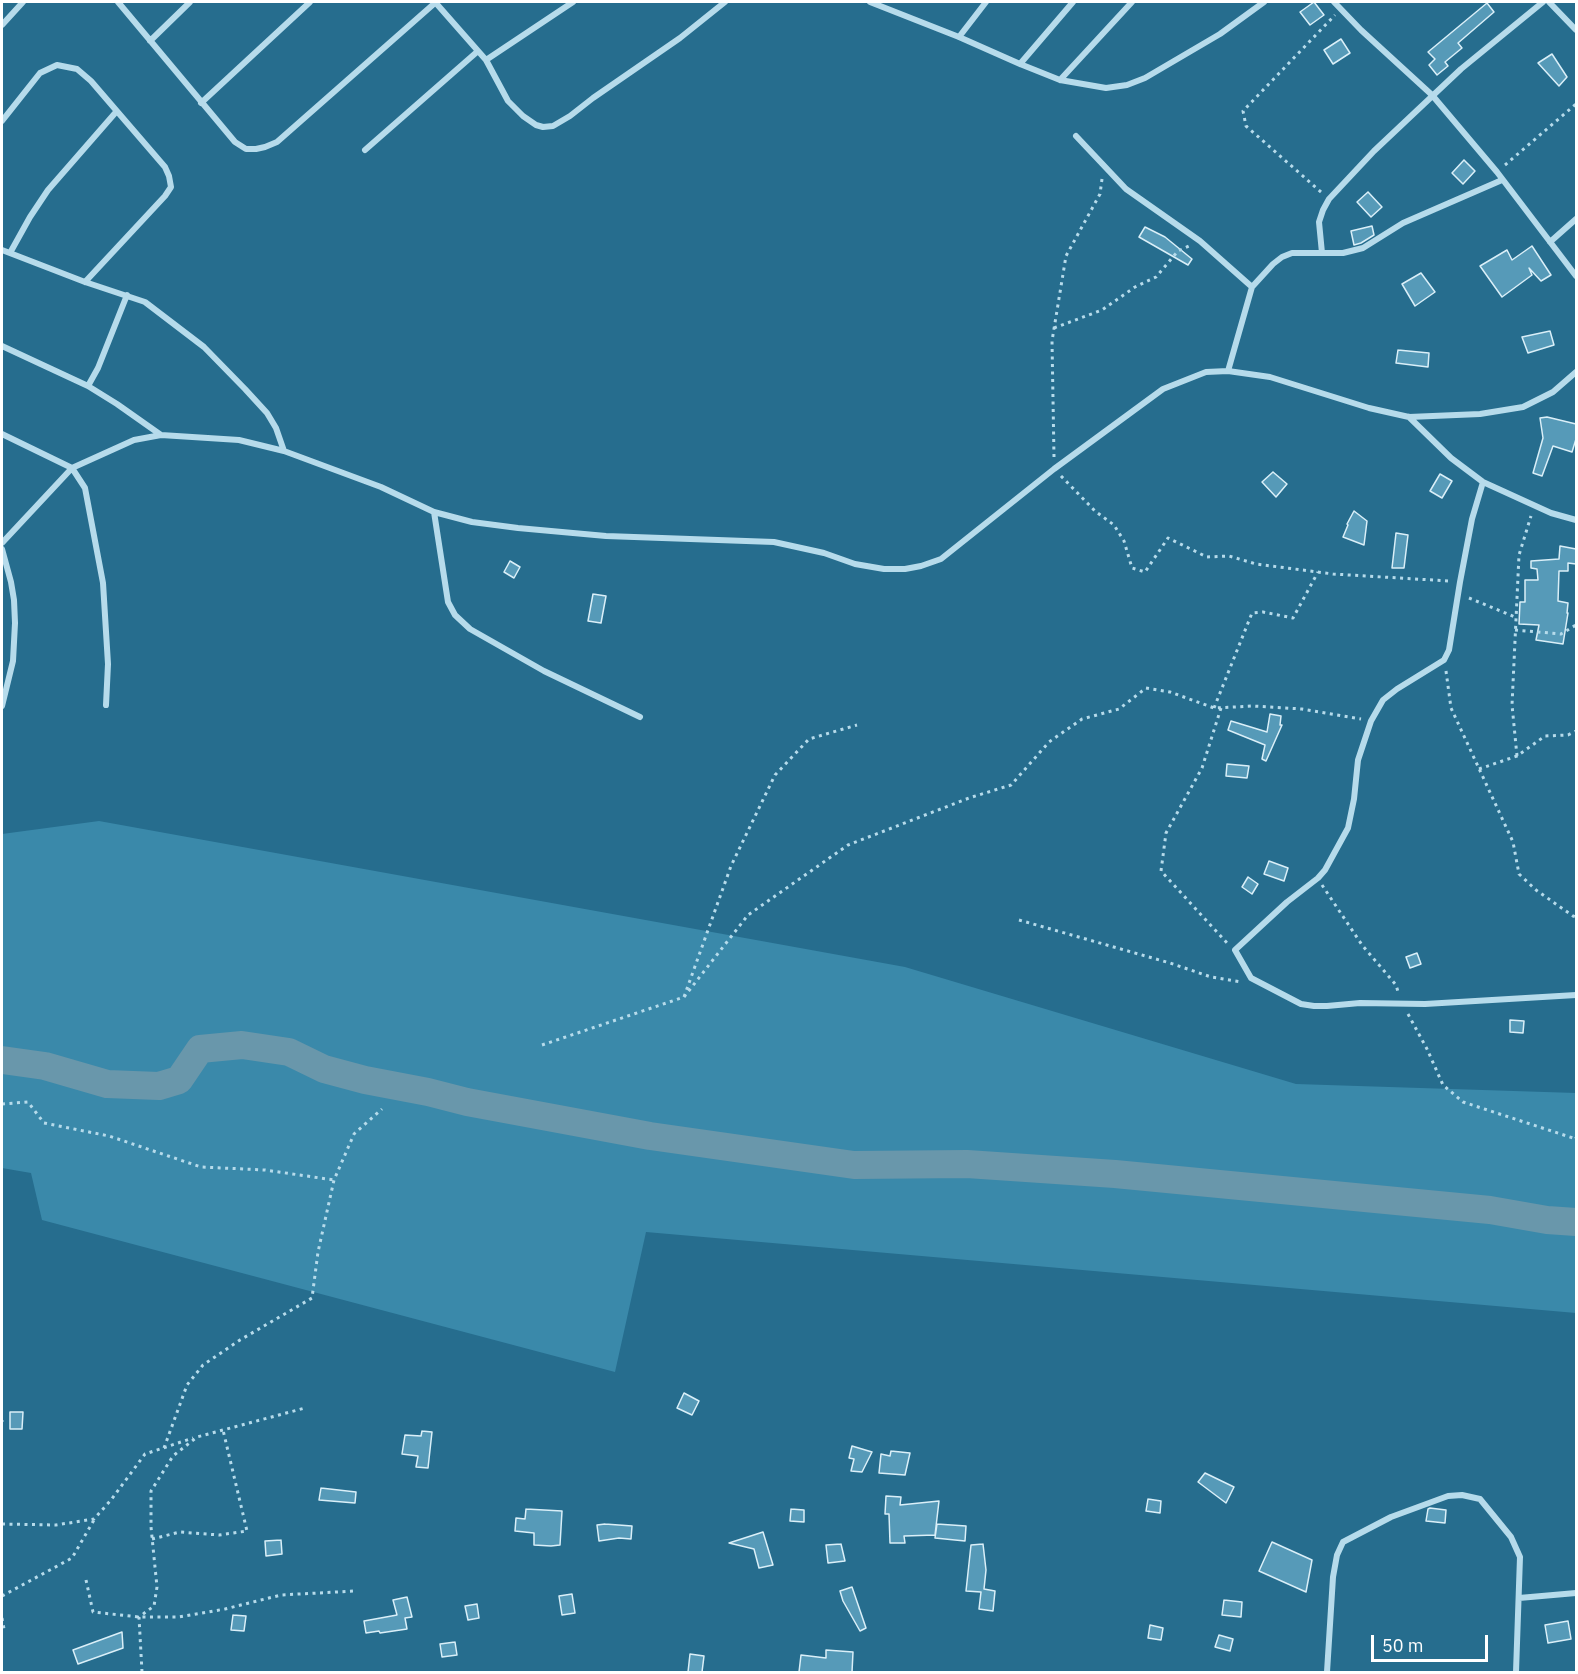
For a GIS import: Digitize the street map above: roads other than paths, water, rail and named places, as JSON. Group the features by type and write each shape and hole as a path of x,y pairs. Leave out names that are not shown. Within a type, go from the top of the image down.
{"street":[{"path":"2,25 23,2"},
{"path":"118,2 201,103 235,142 246,149 265,147 277,142 436,2 486,60 508,101 523,116 543,127 553,126 570,116 680,38 725,2"},
{"path":"150,40 190,2"},
{"path":"201,103 310,2"},
{"path":"486,60 573,2"},
{"path":"870,2 879,3 1060,80 1106,88 1126,85 1145,78 1220,34 1264,2"},
{"path":"959,37 986,2"},
{"path":"1020,64 1073,2"},
{"path":"1060,80 1132,2"},
{"path":"1334,2 1432,95 1497,172 1576,276"},
{"path":"1322,253 1319,222 1329,199 1374,151 1432,95 1543,2"},
{"path":"1549,2 1576,30"},
{"path":"365,150 478,51"},
{"path":"2,121 40,73 57,65 78,69 92,81 165,167 171,187 165,196 85,282"},
{"path":"10,253 48,190 116,112"},
{"path":"1076,136 1126,189 1200,241 1252,286"},
{"path":"1228,371 1252,286 1282,257 1292,253 1343,253 1363,248 1402,223 1502,180"},
{"path":"1550,242 1576,219"},
{"path":"2,250 145,302 204,348 267,413 276,428 284,452"},
{"path":"88,386 109,342 127,295"},
{"path":"2,346 88,386 161,435"},
{"path":"2,543 72,468 134,440 161,435 239,440 284,452 381,488 434,512 472,522 606,536 774,542 824,553 855,564 905,569 941,559 1054,469 1163,389 1206,372 1228,371 1270,377 1369,408 1409,417 1480,414 1523,407 1553,392 1576,372"},
{"path":"1409,417 1451,458 1483,482 1551,513 1576,520"},
{"path":"2,434 72,468 85,488 103,583 108,664 106,705"},
{"path":"1483,482 1472,519 1449,650 1444,660 1397,688 1383,700 1371,721 1358,760 1348,828 1325,870 1234,951 1251,978 1301,1004 1402,1005 1576,995"},
{"path":"434,512 448,602 455,615 470,629 544,671 640,717"},
{"path":"2,549 13,591 15,623 13,661 2,706"},
{"path":"1327,1672 1334,1577 1337,1554 1343,1542 1390,1516 1448,1496 1462,1495 1480,1499 1511,1537 1520,1557 1516,1672"},
{"path":"1520,1598 1576,1593"}],"waterway":[{"path":"2,1060 45,1066 107,1084 159,1086 179,1080 200,1049 242,1045 289,1052 324,1069 467,1102 650,1136 854,1165 967,1164 1115,1174 1490,1210 1547,1220 1576,1222"}]}
